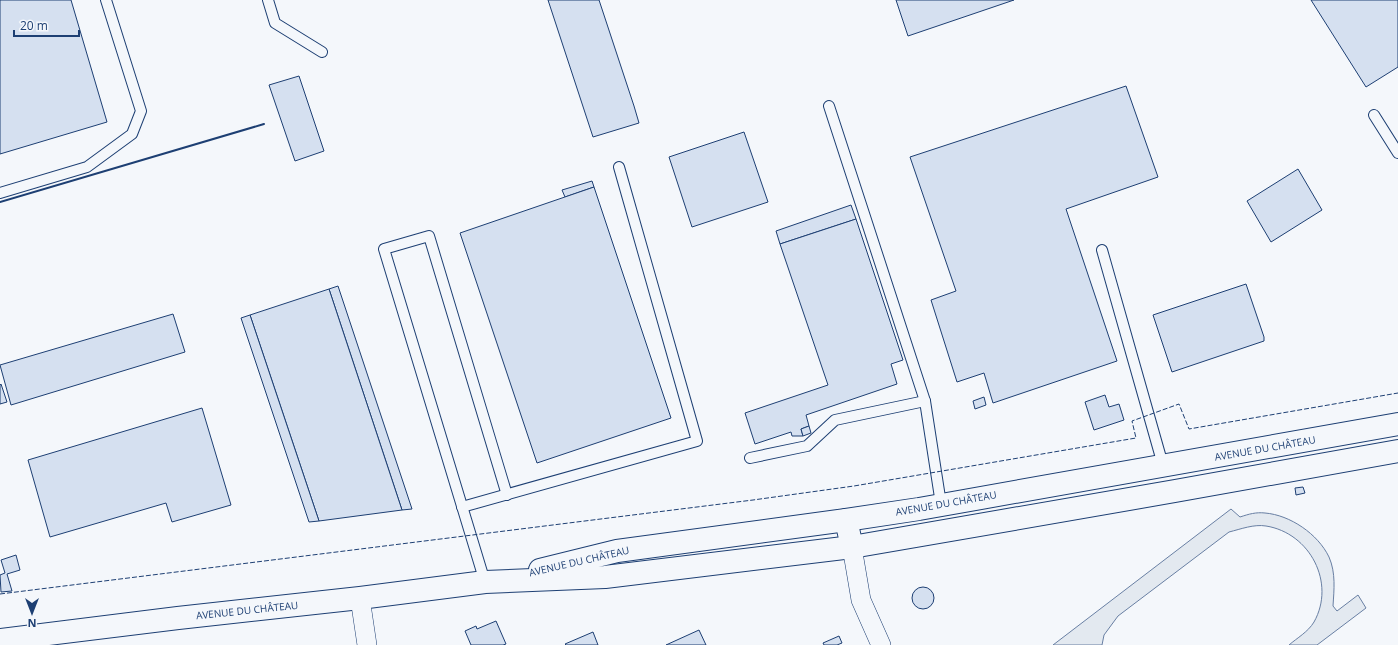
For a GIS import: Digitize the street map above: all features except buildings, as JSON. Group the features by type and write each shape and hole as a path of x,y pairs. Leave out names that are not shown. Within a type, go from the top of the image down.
{"main road":[{"name":"AVENUE DU CHÂTEAU","path":"490,581 618,551 846,520 1398,424"},
{"name":"AVENUE DU CHÂTEAU","path":"0,640 178,618 360,598 490,581 605,577 852,547 1398,451"},
{"path":"846,520 852,547"}],"street":[{"path":"852,547 861,600 881,645"},
{"path":"360,598 367,645"}],"lane":[{"path":"0,193 87,167 132,134 142,111 106,0"},
{"path":"268,0 275,23 322,52"},
{"path":"829,106 925,401 941,504"},
{"path":"1374,115 1398,153"},
{"path":"462,507 697,441 619,167"},
{"path":"490,581 462,507 384,249 429,236 507,495"},
{"path":"1102,250 1163,466"},
{"path":"750,458 807,446 835,420 925,401"}],"shaded area":[{"path":"1231,509 1240,517 1249,514 1265,513 1284,517 1311,533 1329,557 1333,569 1333,606 1337,611 1358,595 1366,608 1317,645 1289,645 1306,632 1314,622 1320,607 1322,592 1320,576 1315,562 1306,549 1295,538 1282,531 1266,526 1248,527 1229,532 1118,616 1104,635 1102,645 1053,645"}],"fence":[{"path":"0,594 753,500 854,486 1136,438 1132,421 1179,404 1189,429 1398,393"}],"wall":[{"path":"0,202 264,124"}]}
